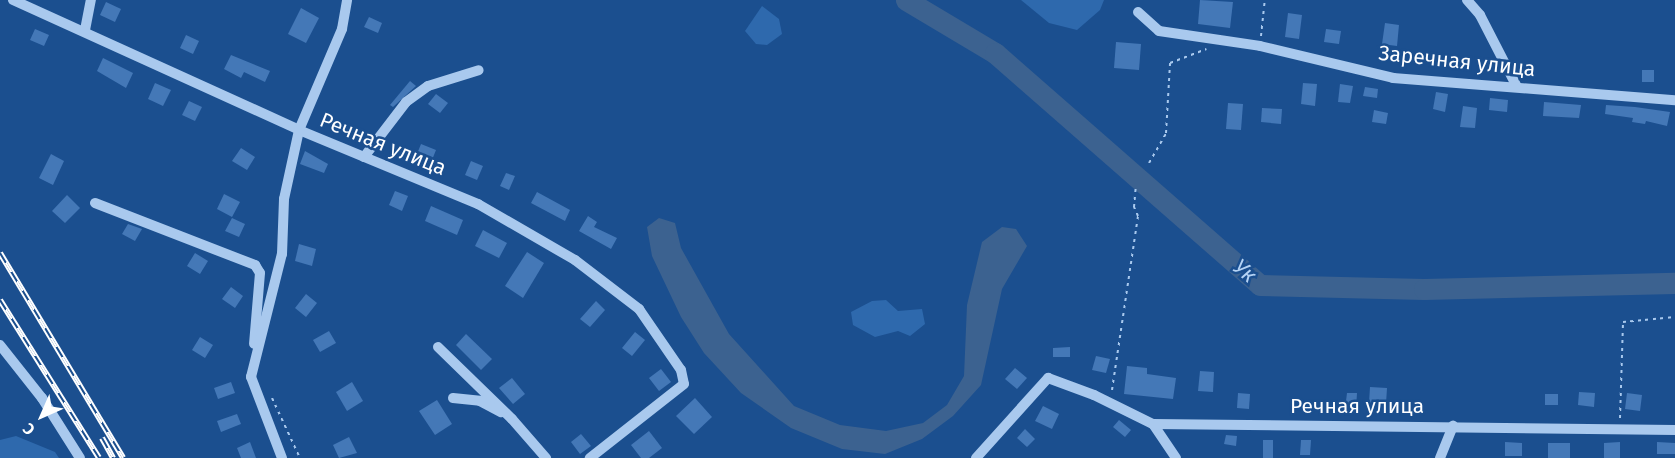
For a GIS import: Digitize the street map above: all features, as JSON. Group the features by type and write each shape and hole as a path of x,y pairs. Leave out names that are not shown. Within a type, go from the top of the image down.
{"street":[{"name":"Речная улица","path":"13,0 85,30 299,130 478,204 575,260 639,309 681,370 682,389 590,458"},
{"path":"85,30 91,0"},
{"path":"251,377 282,254 284,198 299,130 342,29 347,0"},
{"path":"1467,0 1480,15 1517,87"},
{"name":"Заречная улица","path":"1138,12 1159,31 1260,46 1393,78 1675,100"},
{"path":"364,157 406,102 428,86 479,70"},
{"path":"95,203 255,265 260,273 251,377 282,458"},
{"path":"0,345 42,398 80,458"},
{"path":"438,347 512,418 546,458"},
{"name":"Речная улица","path":"976,458 1048,378 1110,403 1153,424 1675,430"},
{"path":"453,398 480,401 512,418"},
{"path":"1153,424 1176,458"},
{"path":"1440,458 1453,426"}],"path":[{"path":"1260,46 1265,0"},
{"path":"1149,164 1166,133 1170,63 1209,48"},
{"path":"1110,403 1138,216 1134,207 1136,186"},
{"path":"1619,430 1623,322 1675,317"},
{"path":"269,390 300,458"}],"shaded area":[{"path":"1021,0 1104,0 1100,10 1077,30 1049,23"},
{"path":"762,6 779,19 782,34 767,45 756,44 745,31"},
{"path":"659,218 675,223 681,248 729,334 794,406 840,425 886,431 923,423 947,405 964,376 967,305 982,242 1002,227 1016,229 1027,246 1002,289 981,385 953,416 922,439 885,454 842,449 791,428 741,393 704,353 681,317 652,256 647,227"},
{"path":"886,300 898,311 922,309 925,324 910,336 898,331 875,337 853,325 851,312 872,301"},
{"path":"16,436 55,452 59,458 0,458 0,440"}],"building":[{"path":"1200,0 1233,2 1230,28 1198,24"},
{"path":"106,2 121,9 115,22 100,15"},
{"path":"301,8 319,18 306,43 288,34"},
{"path":"1288,13 1302,15 1299,39 1285,37"},
{"path":"369,17 382,23 378,33 364,27"},
{"path":"1385,23 1399,25 1397,46 1382,44"},
{"path":"35,29 49,35 44,46 30,40"},
{"path":"1326,29 1341,31 1339,44 1324,42"},
{"path":"186,35 199,41 193,54 180,48"},
{"path":"1116,42 1141,44 1139,70 1114,68"},
{"path":"231,55 270,71 265,82 244,72 241,78 224,69"},
{"path":"103,58 133,73 126,88 97,71"},
{"path":"1642,70 1654,70 1654,82 1642,82"},
{"path":"410,81 416,86 393,107 390,105"},
{"path":"155,83 171,90 163,106 148,99"},
{"path":"1303,83 1317,84 1315,106 1301,104"},
{"path":"1340,84 1353,86 1350,103 1338,102"},
{"path":"1365,87 1378,89 1377,98 1363,96"},
{"path":"1436,92 1448,94 1445,112 1433,109"},
{"path":"436,94 448,103 440,113 428,104"},
{"path":"1490,98 1508,100 1507,112 1489,110"},
{"path":"189,101 202,107 195,121 182,115"},
{"path":"1544,102 1581,105 1579,118 1543,116"},
{"path":"1228,103 1243,104 1241,130 1226,129"},
{"path":"1606,105 1670,112 1667,126 1646,121 1645,124 1632,122 1633,118 1605,114"},
{"path":"1463,106 1477,108 1475,128 1460,127"},
{"path":"1262,108 1282,109 1281,124 1261,122"},
{"path":"1374,110 1388,113 1386,124 1372,122"},
{"path":"421,144 436,150 432,160 417,154"},
{"path":"241,148 255,157 247,170 232,161"},
{"path":"305,151 328,164 324,173 300,164"},
{"path":"51,154 64,161 53,185 39,178"},
{"path":"471,161 483,166 477,180 465,175"},
{"path":"506,173 515,176 509,190 500,186"},
{"path":"395,191 408,196 402,211 389,205"},
{"path":"537,192 570,210 565,221 531,203"},
{"path":"224,194 240,202 232,217 217,209"},
{"path":"67,195 80,208 65,223 52,211"},
{"path":"431,206 463,220 457,235 425,221"},
{"path":"588,216 597,222 594,227 617,238 611,249 579,231"},
{"path":"232,218 245,224 239,237 225,231"},
{"path":"128,224 142,229 135,241 122,234"},
{"path":"483,230 507,243 499,258 475,246"},
{"path":"299,244 316,249 312,266 295,261"},
{"path":"527,252 544,263 523,298 505,286"},
{"path":"195,253 208,261 200,274 187,266"},
{"path":"231,287 243,296 235,308 222,299"},
{"path":"306,294 317,303 306,317 295,308"},
{"path":"596,301 605,310 590,327 580,319"},
{"path":"329,331 336,343 320,352 313,340"},
{"path":"635,332 645,340 632,356 622,348"},
{"path":"466,334 492,359 481,370 456,345"},
{"path":"200,337 213,345 205,358 192,350"},
{"path":"1070,347 1070,357 1053,357 1053,348"},
{"path":"1096,356 1110,359 1106,373 1092,370"},
{"path":"1127,366 1147,368 1147,374 1176,378 1173,399 1124,394"},
{"path":"1015,368 1027,378 1017,389 1005,379"},
{"path":"661,369 671,382 659,391 649,378"},
{"path":"1200,371 1214,372 1213,392 1198,391"},
{"path":"512,378 525,394 513,404 499,388"},
{"path":"231,382 235,393 218,399 214,388"},
{"path":"352,382 363,401 347,411 336,392"},
{"path":"1370,387 1387,388 1386,404 1369,403"},
{"path":"1579,392 1595,393 1594,407 1578,405"},
{"path":"1238,393 1250,394 1249,409 1237,408"},
{"path":"1347,393 1357,393 1356,410 1345,409"},
{"path":"1627,393 1642,395 1640,411 1625,409"},
{"path":"1545,394 1558,394 1558,405 1545,405"},
{"path":"695,398 712,417 694,434 676,416"},
{"path":"437,400 452,424 435,435 419,411"},
{"path":"1043,406 1059,414 1052,429 1035,421"},
{"path":"237,414 241,424 221,432 217,421"},
{"path":"1119,420 1131,430 1125,437 1113,427"},
{"path":"1025,429 1035,439 1027,447 1017,438"},
{"path":"649,431 662,448 649,458 641,458 631,445"},
{"path":"581,434 591,446 580,454 571,442"},
{"path":"1226,435 1237,436 1236,446 1224,444"},
{"path":"349,437 357,453 339,458 333,445"},
{"path":"1263,440 1273,440 1273,458 1263,458"},
{"path":"1301,440 1311,440 1310,455 1300,455"},
{"path":"250,442 256,458 241,458 237,448"},
{"path":"1505,442 1522,443 1522,456 1505,456"},
{"path":"1620,442 1620,458 1604,458 1604,443"},
{"path":"1657,442 1675,443 1675,454 1657,454"},
{"path":"1548,443 1570,443 1570,458 1548,458"}],"waterway":[{"name":"Ук","path":"906,0 995,53 1260,285 1424,289 1675,283"}],"railway":[{"path":"0,253 123,458"},
{"path":"0,300 99,458"},
{"path":"102,438 113,458"}]}
